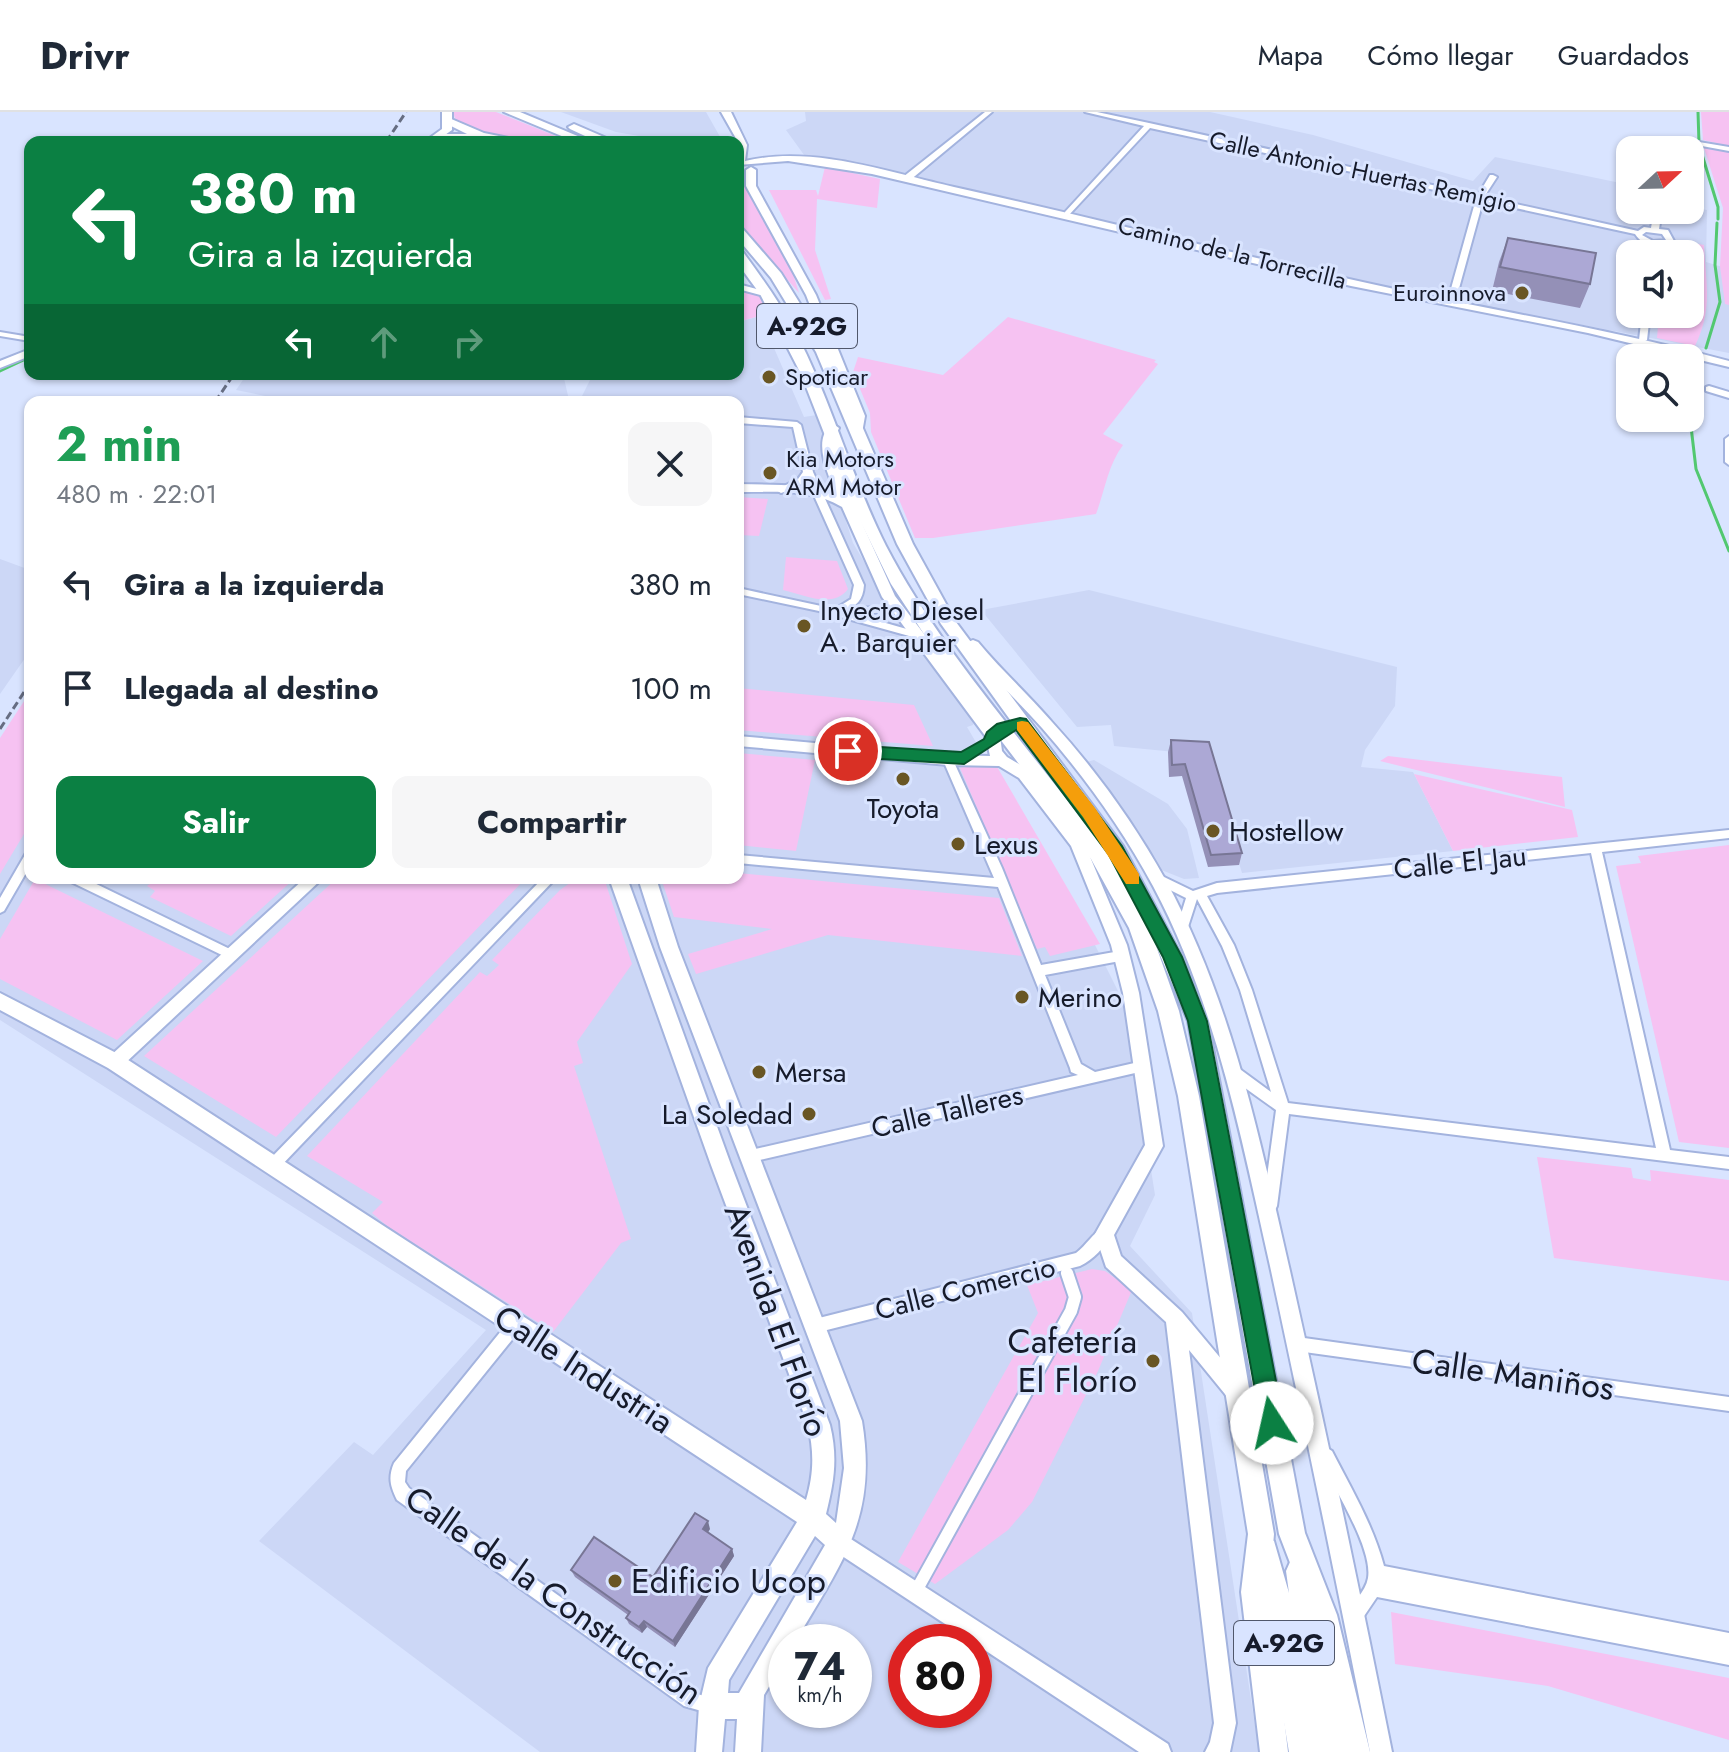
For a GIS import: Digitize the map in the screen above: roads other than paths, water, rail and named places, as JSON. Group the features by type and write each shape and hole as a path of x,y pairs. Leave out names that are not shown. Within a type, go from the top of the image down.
{"main road":[{"path":"510,112 571,136"},
{"path":"535,112 603,136"},
{"path":"448,116 461,129 487,136"},
{"path":"556,120 593,136"},
{"name":"A-92G","path":"744,239 790,297 823,352 905,544 949,624 1002,732"},
{"name":"A-92G","path":"744,262 768,295 799,351 867,517 898,583 1002,732 1116,851 1148,907 1198,1021 1330,1752"},
{"name":"A-92G","path":"1031,759 1118,887 1141,934 1170,1010 1196,1134 1261,1534 1276,1594 1303,1752"},
{"name":"Avenida El Florío","path":"620,884 819,1425 825,1451 824,1477 813,1518 717,1677 709,1752"},
{"name":"Avenida El Florío","path":"649,884 669,947 851,1421 858,1461 851,1518 840,1543 752,1692 748,1752"},
{"name":"Calle Industria","path":"0,1001 115,1062 813,1518 840,1543"},
{"path":"721,1165 751,1156"},
{"path":"784,1335 815,1326"},
{"path":"1261,1534 1255,1592 1274,1752"},
{"path":"1292,1534 1319,1593 1333,1638 1356,1752"},
{"path":"712,1706 750,1706"}],"street":[{"path":"718,112 729,136"},
{"path":"726,112 737,136"},
{"path":"906,179 989,112"},
{"name":"Calle Antonio Huertas Remigio","path":"1088,112 1639,233"},
{"path":"437,136 448,116"},
{"path":"1068,214 1149,125"},
{"path":"1704,145 1729,149"},
{"name":"Camino de la Torrecilla","path":"744,151 752,158 827,163 906,179 1068,214 1353,283 1643,340 1729,362"},
{"path":"744,170 767,160"},
{"path":"744,172 811,295 859,416 858,431"},
{"path":"1451,303 1480,198 1493,177"},
{"path":"1655,229 1656,224"},
{"path":"1644,240 1639,233 1655,229 1670,240"},
{"path":"744,281 750,269"},
{"path":"744,287 768,295"},
{"path":"1643,340 1644,328"},
{"path":"0,334 24,338"},
{"path":"0,365 24,355"},
{"path":"1709,389 1729,395"},
{"path":"744,421 797,425 816,493 859,585 854,604 840,609"},
{"path":"833,428 827,443 836,479 885,604 888,626"},
{"path":"1729,439 1729,462"},
{"path":"781,490 801,481 808,472"},
{"path":"816,493 836,479"},
{"path":"744,488 831,495 846,504"},
{"path":"861,539 867,517"},
{"path":"744,592 820,608 920,636"},
{"path":"820,608 885,604 920,636 1002,732 1158,879 1183,927 1232,1071 1268,1217 1381,1752"},
{"path":"949,624 971,643 1002,683 1043,723"},
{"path":"964,758 1002,732 1043,723"},
{"path":"1043,723 1024,774 1089,863 1119,945 1131,993 1154,1146 1104,1234 1113,1261 1174,1317 1239,1396"},
{"path":"744,742 948,760 1031,759"},
{"path":"948,760 1002,883 1076,1068 1093,1077"},
{"path":"1046,801 1069,816"},
{"name":"Calle El Jau","path":"1196,895 1217,888 1729,834"},
{"path":"1595,847 1664,1155"},
{"path":"744,860 1002,883"},
{"path":"0,908 24,867"},
{"path":"1158,879 1196,895 1232,956 1273,1074 1283,1108 1268,1217"},
{"path":"85,884 232,955"},
{"path":"115,1062 309,884"},
{"path":"273,1165 544,884"},
{"path":"1183,927 1196,895"},
{"path":"1037,971 1120,956"},
{"path":"1206,1061 1211,1004"},
{"name":"Calle Talleres","path":"751,1156 1143,1066"},
{"path":"1232,1071 1283,1108 1729,1163"},
{"path":"1255,1085 1273,1074"},
{"name":"Calle Comercio","path":"815,1326 1080,1259 1104,1234"},
{"path":"916,1591 1071,1311 1075,1297 1067,1273"},
{"path":"1174,1317 1225,1723 1220,1749 1216,1752"},
{"name":"Calle de la Construcción","path":"515,1325 399,1468 397,1483 403,1494 690,1700 712,1706"},
{"name":"Calle Maniños","path":"1297,1344 1729,1404"},
{"path":"1317,1438 1357,1514 1375,1581 1354,1616"},
{"name":"Calle Industria","path":"840,1543 1160,1752"},
{"path":"1375,1581 1729,1641"},
{"path":"1375,1581 1729,1657"}],"waterway":[{"path":"1698,112 1699,136"},
{"path":"1704,161 1718,207 1718,219"},
{"path":"1706,348 1720,302 1715,265 1717,223"},
{"path":"0,371 24,360"},
{"path":"1692,432 1696,469 1729,551"}],"railway":[{"path":"390,136 406,112"},
{"path":"219,396 230,380"},
{"path":"0,729 24,692"}],"place":[{"name":"Euroinnova","path":"1522,293"},
{"name":"Spoticar","path":"769,377"},
{"name":"Kia Motors ARM Motor","path":"770,473"},
{"name":"Inyecto Diesel A. Barquier","path":"804,626"},
{"name":"Toyota","path":"903,779"},
{"name":"Hostellow","path":"1213,831"},
{"name":"Lexus","path":"958,844"},
{"name":"Merino","path":"1022,997"},
{"name":"Mersa","path":"759,1072"},
{"name":"La Soledad","path":"809,1114"},
{"name":"Cafetería El Florío","path":"1153,1361"},
{"name":"Edificio Ucop","path":"615,1581"}]}
